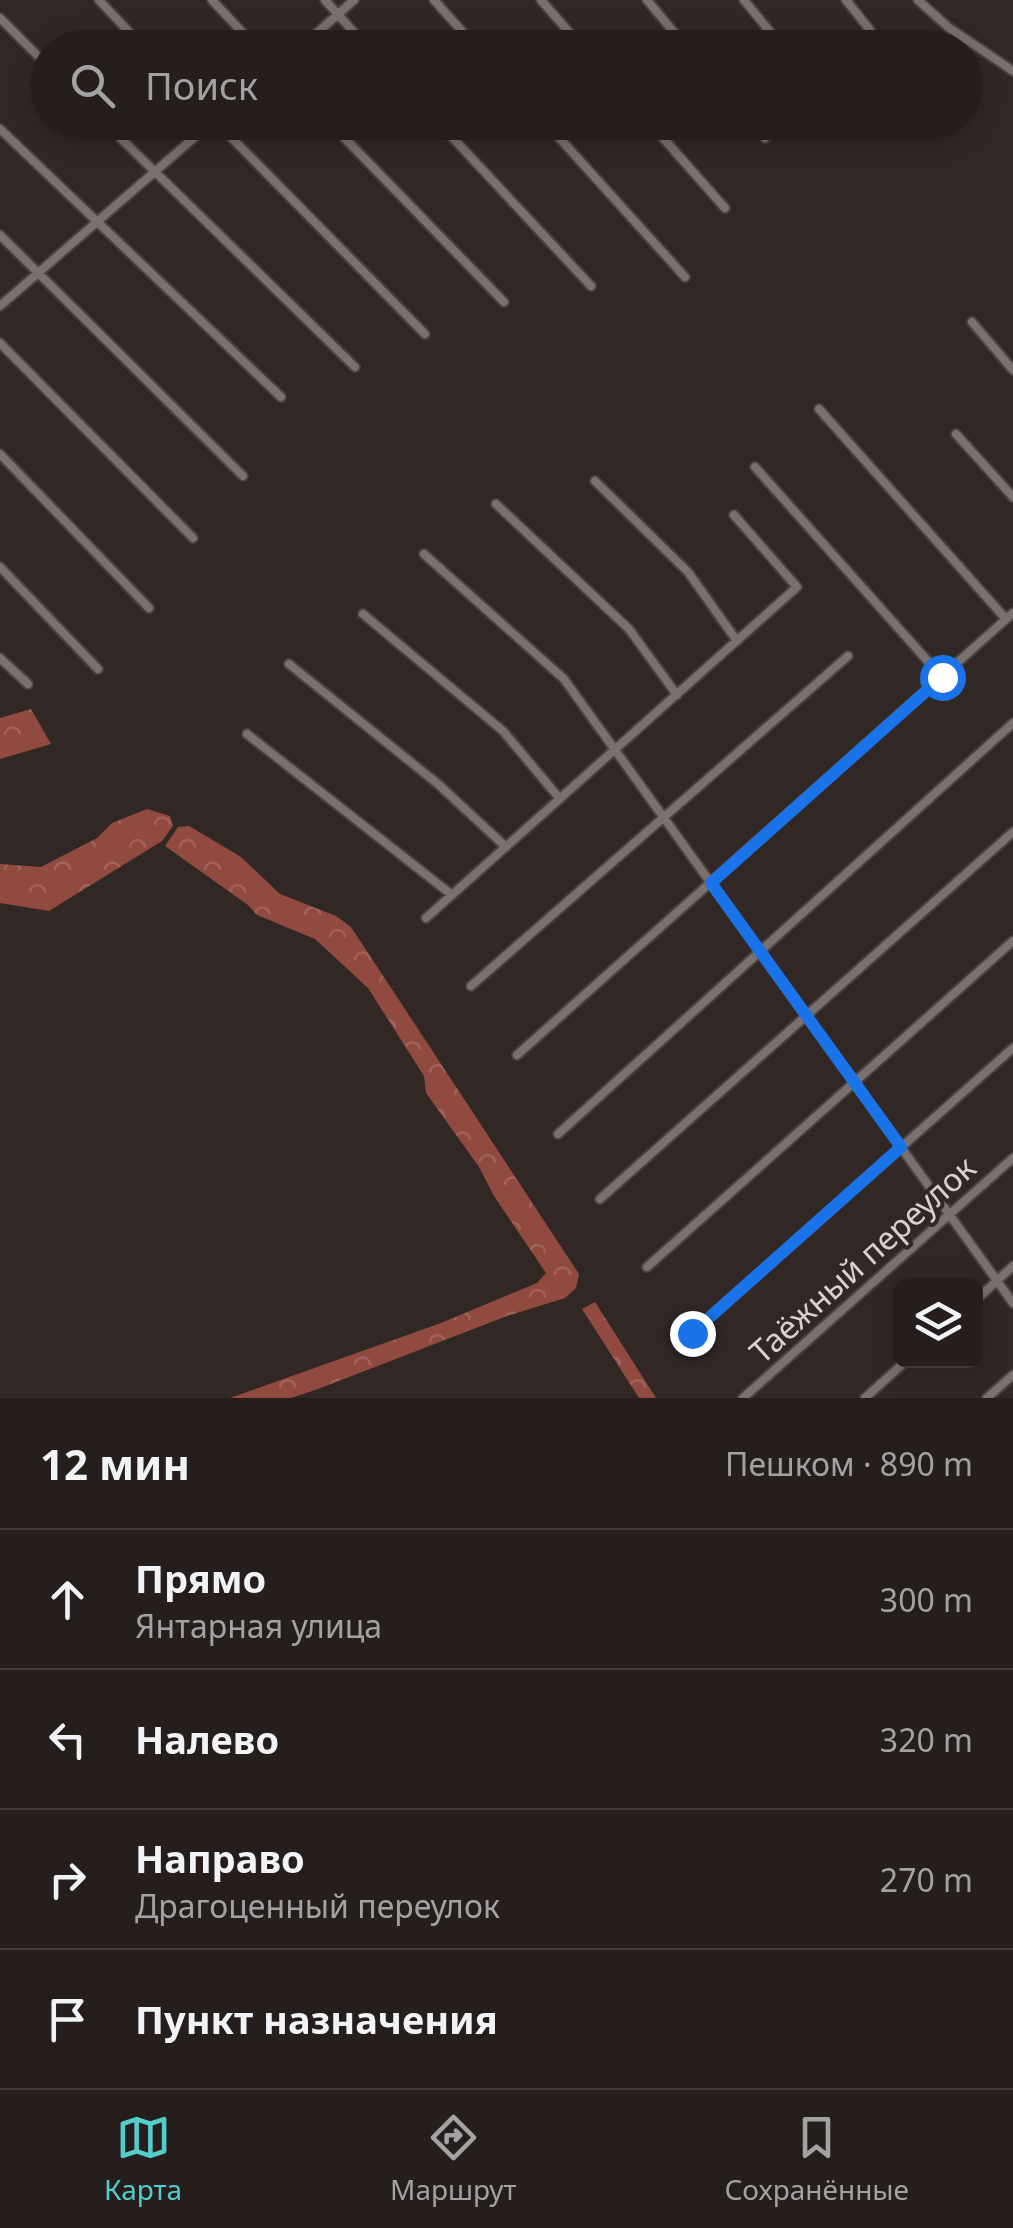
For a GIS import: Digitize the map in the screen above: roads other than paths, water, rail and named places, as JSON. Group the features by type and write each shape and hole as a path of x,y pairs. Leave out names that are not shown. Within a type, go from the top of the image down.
{"street":[{"path":"99,0 127,30"},
{"path":"212,0 240,30"},
{"path":"324,0 352,30"},
{"path":"320,30 354,0"},
{"path":"434,0 461,30"},
{"path":"541,0 567,30"},
{"path":"646,0 672,30"},
{"path":"744,0 768,30"},
{"path":"846,0 870,30"},
{"path":"918,0 952,30"},
{"path":"0,18 30,48"},
{"path":"983,51 1013,71"},
{"path":"0,129 282,396"},
{"path":"122,140 355,367"},
{"path":"0,306 193,140"},
{"path":"232,140 425,334"},
{"path":"346,140 504,302"},
{"path":"455,140 592,286"},
{"path":"561,140 686,277"},
{"path":"665,140 725,208"},
{"path":"0,235 243,476"},
{"path":"972,322 1013,370"},
{"path":"0,343 193,538"},
{"path":"517,1055 1009,616 819,409"},
{"path":"956,434 1013,497"},
{"path":"0,454 149,608"},
{"path":"755,467 942,677"},
{"path":"594,480 688,572 737,641"},
{"path":"496,504 629,629 677,695"},
{"path":"426,918 797,587 734,515"},
{"path":"424,554 564,679 1013,1303"},
{"path":"0,568 98,669"},
{"path":"363,614 504,731 560,799"},
{"path":"471,986 848,656"},
{"path":"0,658 28,684"},
{"path":"289,664 438,784 506,847"},
{"path":"558,1134 1013,724"},
{"path":"246,734 452,896"},
{"path":"600,1199 1013,832"},
{"path":"647,1267 1013,941"},
{"path":"692,1333 1013,1048"},
{"name":"Таёжный переулок","path":"743,1398 1013,1158"},
{"path":"983,1294 1013,1266"},
{"path":"864,1398 898,1368"},
{"path":"987,1398 1013,1375"}]}
